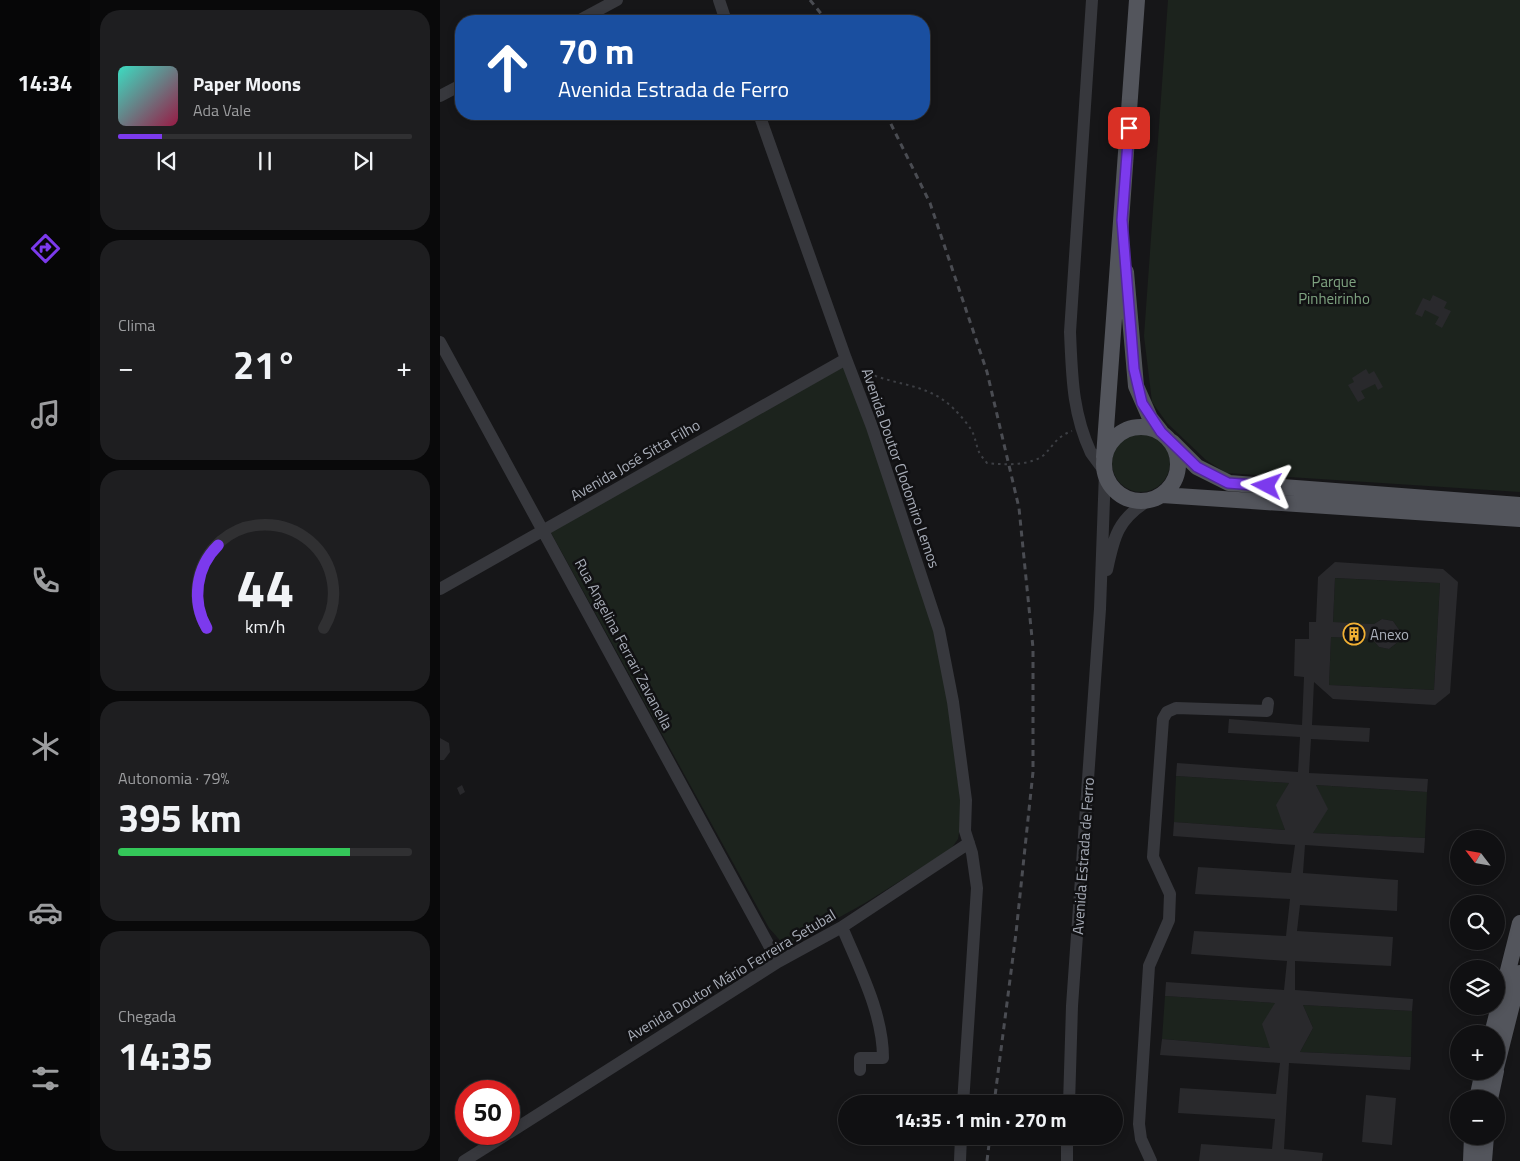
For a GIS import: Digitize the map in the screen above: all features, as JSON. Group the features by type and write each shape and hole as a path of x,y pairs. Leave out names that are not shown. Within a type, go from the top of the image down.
{"main road":[{"name":"Avenida Estrada de Ferro","path":"1100,461 1122,220 1138,0"},
{"name":"Avenida Estrada de Ferro","path":"1122,220 1136,386 1150,418 1166,437 1177,456 1178,470 1172,484 1156,497"},
{"path":"1520,505 1228,483 1197,467 1166,437 1148,427 1133,427 1120,433 1110,444 1100,461 1110,485 1121,495 1134,501 1156,497 1520,520"},
{"path":"1494,1025 1520,923"},
{"path":"1505,1034 1520,973"},
{"path":"1471,1161 1472,1145"},
{"path":"1484,1161 1485,1145"}],"street":[{"path":"589,15 618,0"},
{"path":"719,0 724,15"},
{"path":"1092,0 1070,332 1073,386 1080,429 1100,461"},
{"path":"440,96 455,88"},
{"name":"Avenida Doutor Clodomiro Lemos","path":"761,120 872,427 939,630 947,664 966,800 965,831 977,888 964,1095"},
{"name":"Rua Angelina Ferrari Zavanella","path":"440,342 778,962"},
{"name":"Avenida José Sitta Filho","path":"440,588 846,359"},
{"name":"Avenida Estrada de Ferro","path":"1069,1095 1073,996 1100,609 1100,461"},
{"name":"Avenida Estrada de Ferro","path":"1100,609 1112,544 1119,526 1132,511 1156,497"},
{"path":"1151,1161 1141,1138 1139,1124 1149,966 1168,920 1170,894 1153,857 1163,719 1167,712 1176,708 1267,711 1268,703"},
{"name":"Avenida Doutor Mário Ferreira Setubal","path":"520,1125 778,962 842,927 969,843"},
{"path":"842,927 873,1004 883,1041 883,1058 860,1058 860,1070"},
{"name":"Avenida Doutor Mário Ferreira Setubal","path":"464,1161 489,1145"},
{"path":"960,1161 961,1145"},
{"path":"1067,1161 1068,1145"}],"path":[{"path":"846,359 865,371 919,387 937,396 954,409 974,435 976,451 987,463 998,465 1031,461 1044,455 1055,440 1080,429"}],"green space":[{"name":"Parque Pinheirinho","path":"1168,0 1520,0 1520,492 1226,473 1206,460 1167,423 1152,402 1144,336"},
{"path":"844,366 868,427 943,659 962,814 958,839 951,849 865,903 786,947 769,928 550,531"},
{"path":"1135,434 1147,434 1162,442 1170,457 1170,469 1162,484 1147,492 1135,492 1120,484 1112,469 1112,457 1120,442"},
{"path":"1335,578 1440,583 1434,690 1329,685 1331,637 1372,639 1379,647 1389,649 1398,642 1400,631 1393,621 1382,619 1374,624 1333,622"},
{"path":"1176,776 1289,783 1277,805 1285,830 1174,822"},
{"path":"1316,785 1427,792 1425,838 1313,833 1327,809"},
{"path":"1165,996 1275,1003 1270,1048 1162,1039"},
{"path":"1303,1005 1412,1011 1411,1057 1300,1052 1313,1028"}],"building":[{"path":"1433,295 1447,302 1444,308 1451,311 1442,328 1435,324 1439,317 1425,310 1422,317 1415,314 1423,298 1430,301"},
{"path":"1366,369 1369,374 1374,371 1383,387 1378,390 1375,384 1361,391 1365,398 1358,402 1348,385 1354,382 1352,378"},
{"path":"1335,562 1443,569 1458,582 1450,693 1435,705 1333,699 1314,682 1312,725 1370,728 1369,742 1311,739 1309,773 1428,779 1427,792 1316,785 1328,809 1313,833 1425,838 1424,853 1305,845 1303,873 1398,880 1397,911 1300,905 1297,931 1393,937 1391,966 1295,961 1295,990 1413,999 1412,1011 1303,1005 1313,1028 1300,1052 1411,1057 1410,1070 1289,1063 1284,1149 1323,1153 1322,1161 1199,1161 1201,1144 1272,1149 1275,1119 1178,1113 1180,1088 1276,1094 1280,1063 1160,1055 1162,1039 1270,1048 1262,1024 1275,1003 1165,996 1166,982 1284,990 1287,961 1191,954 1194,931 1286,936 1290,899 1195,894 1198,867 1291,873 1295,845 1173,836 1174,822 1285,830 1276,805 1289,783 1176,776 1177,763 1298,772 1300,737 1228,733 1229,719 1302,725 1304,677 1294,676 1295,639 1309,639 1309,622 1316,622 1318,577","holes":["1335,578 1440,583 1434,690 1329,685 1331,637 1372,639 1379,647 1389,649 1398,642 1400,631 1393,621 1382,619 1374,624 1333,622"]},
{"path":"440,738 449,743 450,752 444,760 440,760"},
{"path":"462,785 465,792 460,795 457,788"},
{"path":"1366,1095 1396,1098 1392,1145 1362,1142"}],"railway":[{"path":"810,0 822,15"},
{"path":"889,120 930,203 987,372 1019,508 1033,648 1033,772 1016,933 995,1095"},
{"path":"987,1161 989,1145"}],"place":[{"name":"Anexo","path":"1354,634"}],"route":[{"path":"1129,128 1122,220 1134,369 1136,386 1142,403 1150,418 1161,432 1183,456 1197,467 1228,483 1267,486"}]}
